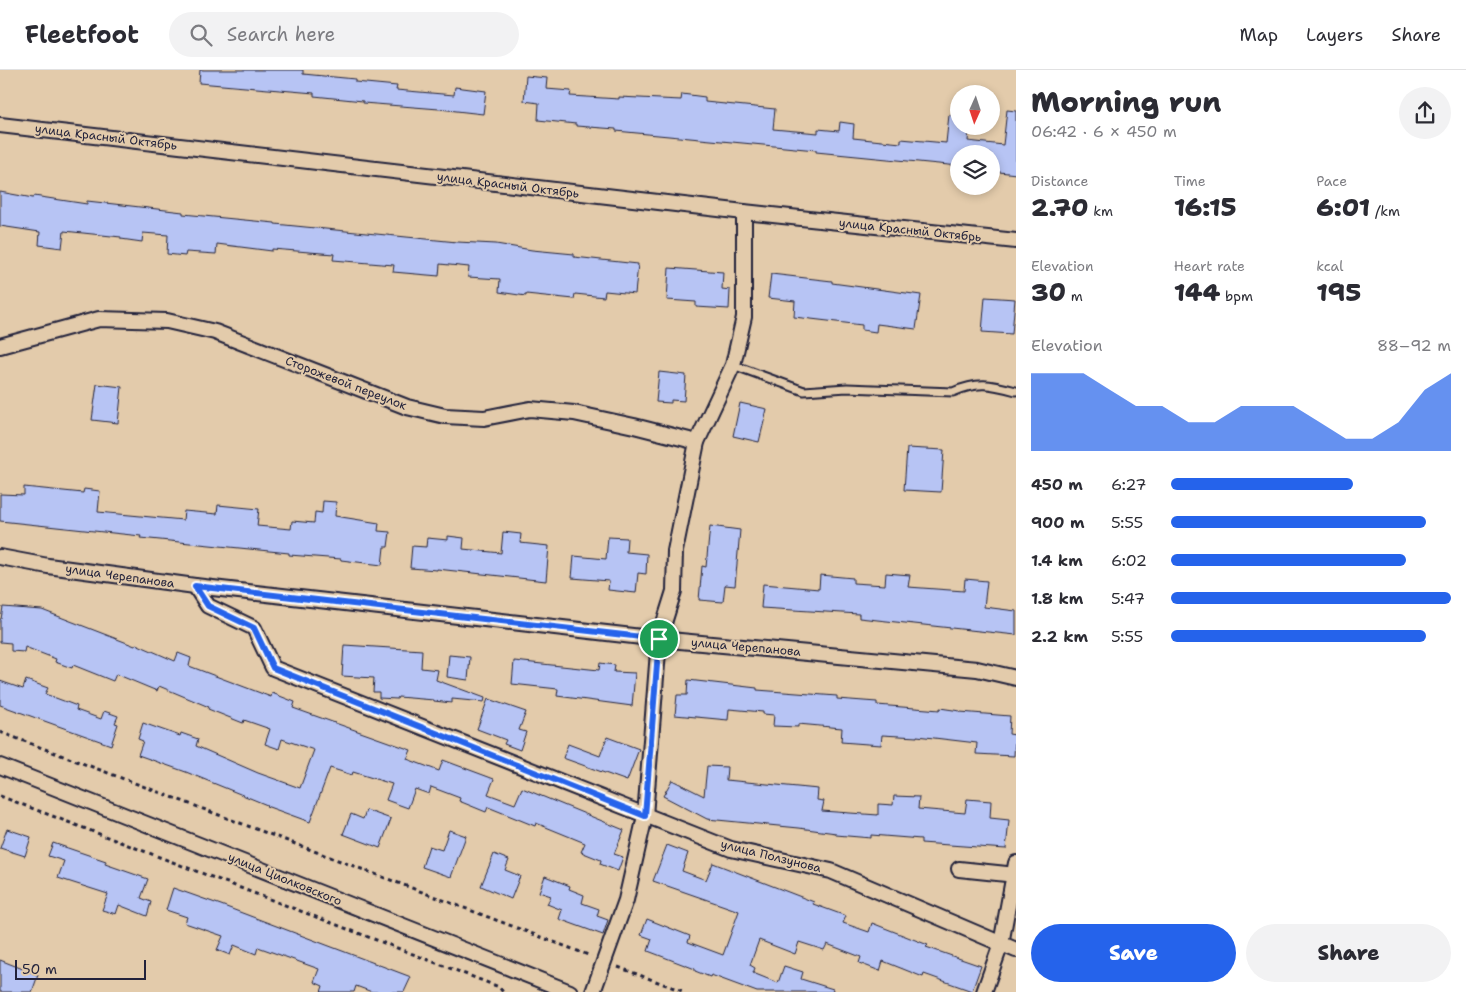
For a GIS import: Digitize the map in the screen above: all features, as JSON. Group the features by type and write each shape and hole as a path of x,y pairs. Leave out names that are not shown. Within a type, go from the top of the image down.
{"street":[{"name":"улица Красный Октябрь","path":"0,125 744,212 1016,241"},
{"path":"593,992 626,900 645,816 659,639 674,591 675,551 696,442 733,366 744,316 744,212"},
{"name":"Сторожевой переулок","path":"0,346 99,319 167,321 214,332 406,407 445,416 484,418 530,409 574,413 696,442"},
{"name":"улица Черепанова","path":"0,557 48,566 195,586 659,639 977,669 1016,678"},
{"name":"улица Ползунова","path":"195,586 208,606 254,628 273,668 731,849 831,871 1016,950"},
{"name":"улица Циолковского","path":"0,766 570,992"},
{"path":"959,869 1016,871 1001,944 984,992"}],"lane":[{"path":"733,366 804,391 847,388 952,392 968,385 992,384 1016,391"}],"path":[{"path":"0,732 685,992"},
{"path":"0,796 499,987 503,992"}],"building":[{"path":"200,70 303,70 303,74 355,79 355,82 397,86 396,90 454,95 455,87 486,91 483,114 363,103 363,101 314,96 314,93 199,83"},
{"path":"526,76 547,78 546,89 571,91 570,96 681,100 682,94 705,97 705,102 775,109 773,129 818,133 818,129 839,131 840,122 854,124 853,138 901,143 901,139 946,143 949,115 950,135 969,135 968,141 1003,145 1007,110 1016,111 1016,174 1000,172 1000,145 950,145 950,165 576,126 576,124 538,120 539,103 524,101"},
{"path":"0,192 33,198 34,196 87,204 87,201 275,224 457,242 496,244 574,254 574,257 638,264 635,294 605,291 604,297 575,294 574,299 526,294 526,296 499,292 500,279 468,277 469,267 440,264 439,276 393,272 394,265 333,260 334,254 272,249 272,251 217,244 216,254 186,252 185,256 167,254 168,235 143,233 142,242 121,239 121,237 64,231 62,248 39,245 40,232 0,226"},
{"path":"669,268 723,272 722,289 730,290 729,309 696,307 696,302 667,300"},
{"path":"771,274 832,281 832,283 921,295 916,329 877,324 876,332 862,330 862,325 794,317 795,301 768,298"},
{"path":"985,297 1015,299 1012,334 982,332"},
{"path":"659,372 686,375 684,401 671,400 671,403 656,402"},
{"path":"97,384 122,387 118,423 92,420"},
{"path":"740,403 767,409 759,442 733,436"},
{"path":"907,448 944,450 941,492 904,490"},
{"path":"24,487 83,493 84,489 100,491 98,512 183,520 184,511 217,514 218,505 259,509 257,526 291,529 292,521 314,523 315,512 322,513 323,501 336,502 335,516 379,523 378,531 390,532 388,547 384,547 382,565 0,521 0,494 24,495"},
{"path":"710,526 740,530 735,586 725,585 723,602 699,600 702,566 706,567"},
{"path":"503,532 521,534 520,543 549,546 546,581 437,569 410,568 412,546 426,547 427,538 448,540 448,536 464,538 463,549 501,553"},
{"path":"608,537 627,538 626,552 647,554 646,574 638,573 636,593 608,590 609,581 572,578 574,556 606,559"},
{"path":"886,573 910,575 908,587 964,591 965,579 987,581 984,607 1016,611 1016,635 859,618 859,614 761,608 763,584 819,589 820,575 853,578 853,583 885,585"},
{"path":"3,607 42,610 135,646 136,644 175,661 178,653 191,658 189,666 271,697 272,693 295,702 293,708 411,750 407,759 439,771 443,760 494,779 488,794 515,804 522,788 624,830 614,854 623,857 618,871 600,864 601,860 581,852 585,843 536,823 535,826 488,807 486,812 459,801 460,798 431,787 429,794 415,789 408,808 386,800 392,784 353,772 352,775 330,768 310,822 266,806 186,772 138,755 143,741 138,739 143,723 180,736 181,733 198,739 196,746 258,773 300,788 314,750 282,739 279,749 265,744 270,729 244,720 243,723 159,686 157,691 116,674 113,681 73,665 72,668 55,662 56,659 25,647 24,652 11,651 11,643 0,642 0,619"},
{"path":"344,645 422,650 421,668 438,670 436,680 485,698 484,702 452,699 452,703 398,697 397,699 379,698 379,692 373,692 374,678 342,676"},
{"path":"449,655 470,657 468,680 447,677"},
{"path":"514,661 599,670 600,663 615,665 614,672 635,673 632,706 557,696 558,689 512,684"},
{"path":"26,680 48,688 45,694 77,706 76,710 101,719 104,711 118,716 115,723 118,724 111,745 0,705 0,681 23,689"},
{"path":"688,680 757,688 757,690 837,696 837,699 877,702 877,705 940,710 940,708 960,712 1010,716 1009,734 1015,735 1014,756 976,754 977,743 917,736 882,735 881,745 841,742 842,728 798,724 798,727 773,726 774,715 763,714 763,712 729,709 728,720 675,715 677,695 687,695"},
{"path":"488,699 526,712 519,730 526,732 520,750 504,744 506,740 477,729"},
{"path":"607,737 639,749 627,781 563,758 568,744 600,756"},
{"path":"707,766 727,767 726,780 818,789 817,800 824,801 822,811 878,815 878,804 893,805 894,796 919,797 918,809 965,813 967,799 991,801 990,818 1009,820 1006,849 921,843 921,839 871,835 871,838 836,835 836,833 799,828 707,819 663,796 672,780 704,796"},
{"path":"366,810 391,819 380,848 343,834 351,814 363,819"},
{"path":"7,829 31,837 25,856 0,848"},
{"path":"449,830 466,836 451,877 422,867 429,846 442,850"},
{"path":"53,843 106,861 105,864 148,879 141,898 151,902 147,916 119,905 116,914 102,910 108,894 58,878 64,861 48,856"},
{"path":"667,845 688,853 682,871 706,880 713,863 846,916 843,923 869,932 872,923 928,945 926,947 981,966 972,991 924,974 923,977 883,961 880,971 859,963 861,957 827,944 824,950 799,942 795,954 759,940 750,965 755,968 753,973 778,983 784,966 803,972 801,979 833,989 832,992 757,992 711,975 710,977 695,971 695,969 648,951 652,939 641,935 647,919 690,936 688,942 723,955 739,911 653,881"},
{"path":"494,854 509,860 505,870 520,876 511,899 481,886"},
{"path":"545,876 570,886 569,889 584,895 582,903 599,909 597,916 608,920 603,935 559,919 562,910 547,904 551,896 539,892"},
{"path":"173,888 411,977 404,992 372,992 356,986 354,992 321,992 323,986 314,982 319,969 258,947 256,954 234,945 230,955 217,950 223,936 185,923 187,917 166,910"},
{"path":"0,960 38,975 32,992 0,992"}],"route":[{"path":"195,586 659,639 645,816 273,668 254,628 208,606 195,586"}]}
